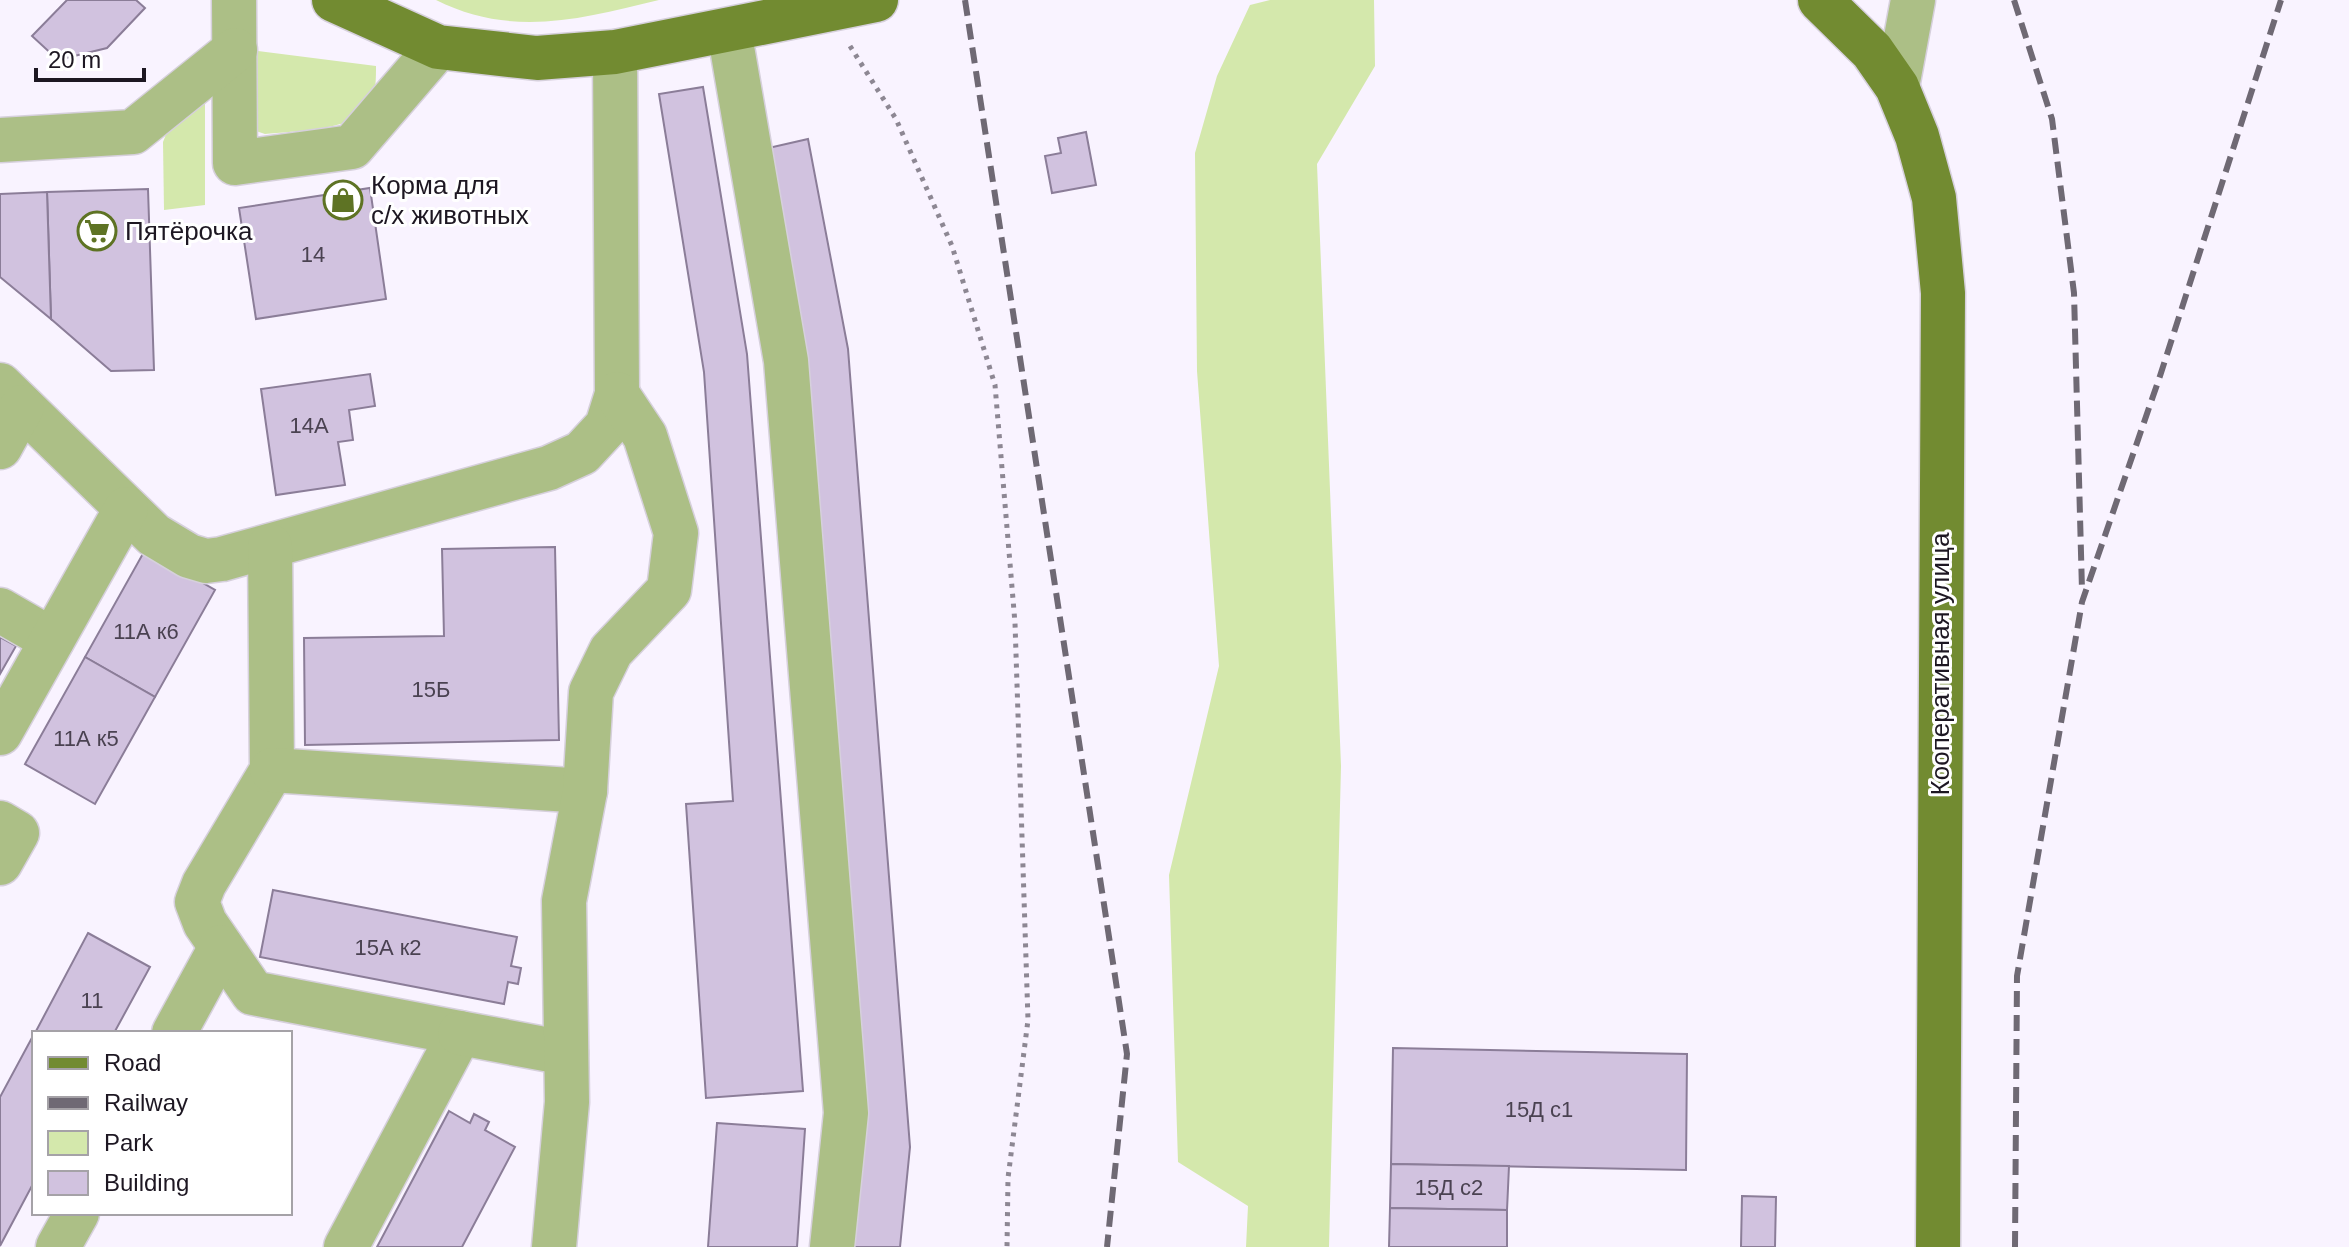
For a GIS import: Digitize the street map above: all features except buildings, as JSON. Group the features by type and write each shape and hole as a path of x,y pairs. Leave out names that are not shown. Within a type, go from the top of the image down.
{"main road":[{"path":"334,0 379,10 438,47 537,58 615,52 876,0"},
{"name":"Кооперативная улица","path":"1820,0 1872,51 1897,87 1917,136 1934,198 1943,293 1938,1247"}],"street":[{"path":"234,0 235,163 352,147 438,47"},
{"path":"1897,87 1913,0"},
{"path":"729,30 788,376 846,1113 832,1247"},
{"path":"0,140 133,132 235,50"},
{"path":"11,396 154,535 189,556 206,561 549,468 582,453 607,426 617,394 615,52"},
{"path":"554,1247 567,1102 564,901 585,791 591,692 611,651 669,590 676,533 645,436 617,394"},
{"path":"0,447 11,396"},
{"path":"0,733 126,509"},
{"path":"270,546 272,770 204,884 197,902 205,923 253,993 566,1053"},
{"path":"0,610 52,640"},
{"path":"272,770 585,791"},
{"path":"0,823 17,833 0,863"},
{"path":"175,1031 221,947"},
{"path":"346,1247 460,1033"},
{"path":"58,1247 76,1215"}],"path":[{"path":"827,10 896,119 952,246 995,385 1015,623 1028,1020 1008,1178 1007,1247"}],"green space":[{"path":"436,0 659,0 574,18 519,22 464,12"},
{"path":"1270,0 1374,0 1375,66 1317,164 1341,766 1329,1247 1246,1247 1248,1206 1178,1162 1169,875 1219,666 1197,371 1195,153 1217,76 1250,5"},
{"path":"250,50 376,66 371,104 364,113 338,125 265,134 256,131"},
{"path":"205,95 205,205 164,210 163,142 169,127"}],"railway":[{"path":"965,0 1127,1054 1107,1247"},
{"path":"2014,0 2052,119 2074,293 2082,590"},
{"path":"2015,1247 2017,976 2082,602 2160,376 2281,0"}],"place":[{"name":"Корма для с/х животных","path":"343,200"},
{"name":"Пятёрочка","path":"97,231"}]}
